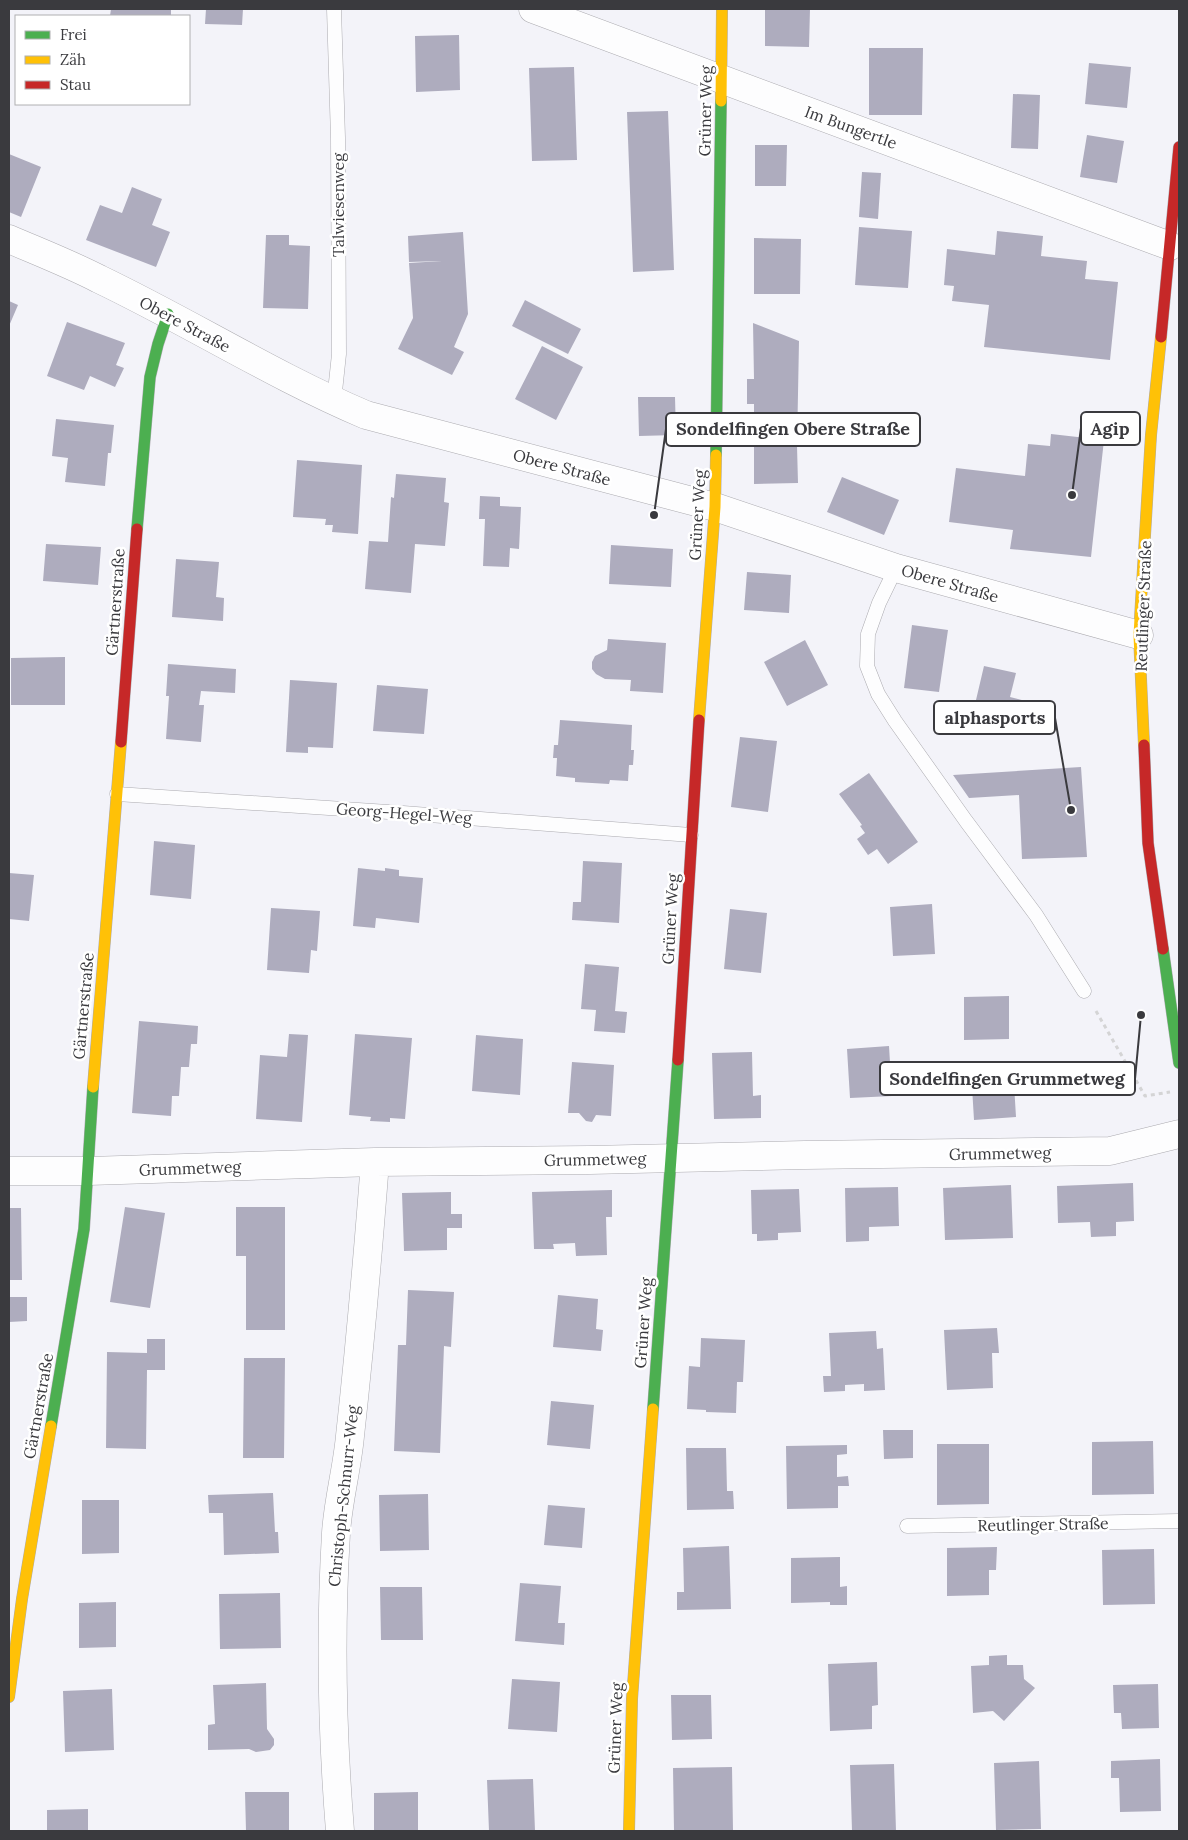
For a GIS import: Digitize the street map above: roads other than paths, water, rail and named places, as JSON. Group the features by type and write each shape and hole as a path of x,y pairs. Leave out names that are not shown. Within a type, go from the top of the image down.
{"street":[{"name":"Im Bungertle","path":"533,9 1170,246"},
{"name":"Grüner Weg","path":"629,1831 632,1699 672,1158 691,835 715,507 722,9"},
{"name":"Reutlinger Straße","path":"1179,147 1151,435 1139,635 1148,844 1179,1063"},
{"name":"Obere Straße","path":"9,239 92,275 247,358 366,415 715,507 896,568 1139,635"},
{"name":"Gärtnerstraße","path":"9,1698 22,1599 81,1248 89,1171 94,1080 140,482 150,377 168,314"},
{"name":"Grummetweg","path":"9,1171 89,1171 375,1162 1110,1151 1179,1134"},
{"name":"Christoph-Schnurr-Weg","path":"340,1831 332,1692 336,1530 350,1439 367,1272 375,1162"}],"lane":[{"name":"Talwiesenweg","path":"334,9 338,138 339,344 334,401"},
{"path":"896,568 879,603 868,634 867,666 878,694 939,783 1036,915 1084,991"},
{"name":"Georg-Hegel-Weg","path":"117,794 423,814 691,835"},
{"name":"Reutlinger Straße","path":"907,1526 1179,1522"}],"place":[{"name":"Agip","path":"1072,495"},
{"name":"Sondelfingen Obere Straße","path":"654,515"},
{"name":"alphasports","path":"1071,810"},
{"name":"Sondelfingen Grummetweg","path":"1141,1015"}]}
